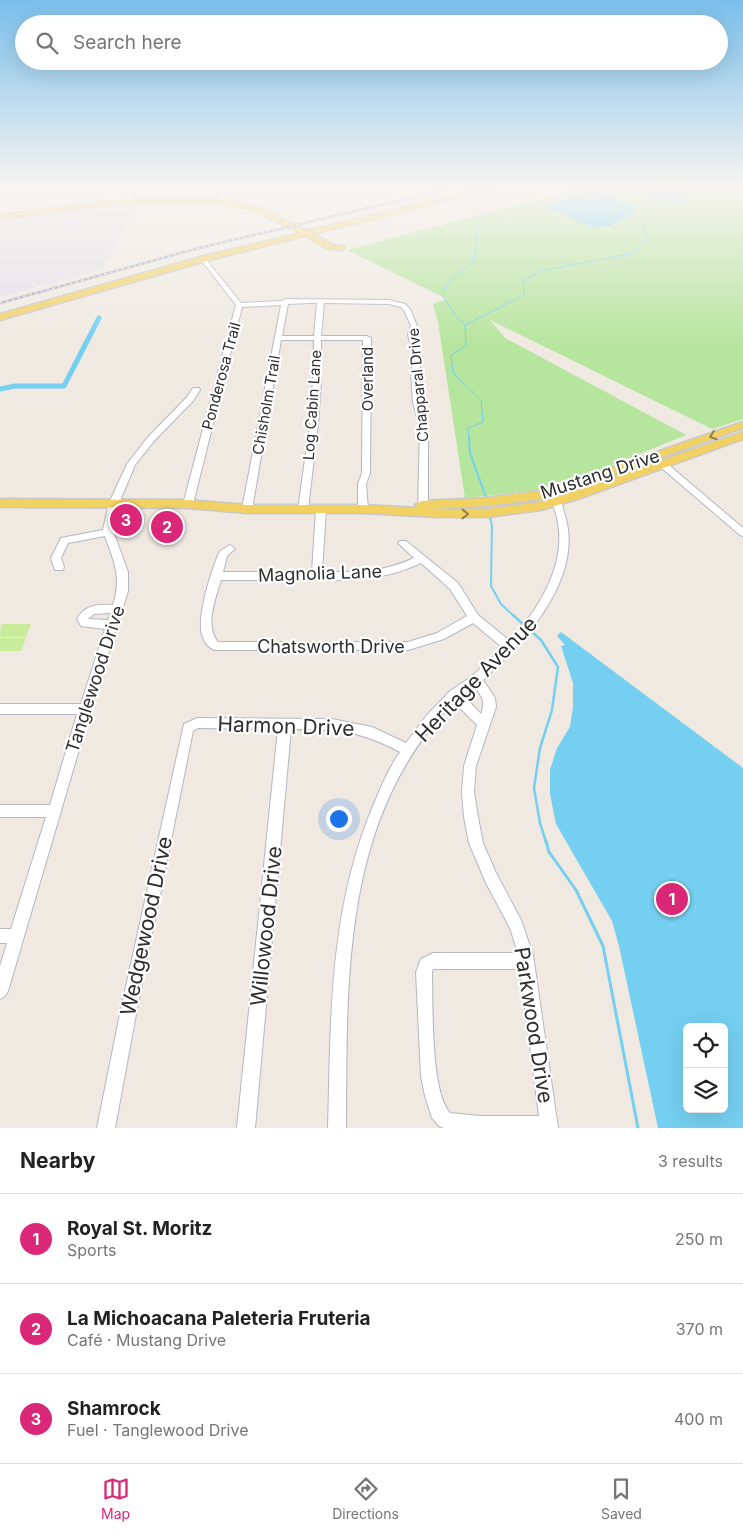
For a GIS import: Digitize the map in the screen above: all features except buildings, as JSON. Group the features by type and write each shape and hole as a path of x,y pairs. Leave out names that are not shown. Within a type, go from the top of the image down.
{"main road":[{"path":"0,316 112,282 169,262 263,241"},
{"path":"0,310 271,241"},
{"path":"324,241 338,248"},
{"name":"Mustang Drive","path":"658,461 743,425"},
{"name":"Mustang Drive","path":"0,503 188,504 247,509 423,509 555,497 658,461 743,435"}],"street":[{"name":"Ponderosa Trail","path":"188,504 239,305 203,259"},
{"name":"Chapparal Drive","path":"239,305 285,301 389,302 403,305 407,309 414,326 412,335 418,357 415,373 417,402 424,428 423,509"},
{"name":"Chisholm Trail","path":"247,509 285,301"},
{"name":"Log Cabin Lane","path":"303,509 318,380 317,338 321,301"},
{"name":"Overland","path":"278,338 367,338 366,473 362,492 364,509"},
{"path":"59,567 56,558 64,540 108,532 107,528 114,503 131,464 151,438 190,399 196,390"},
{"path":"658,461 743,533"},
{"name":"Heritage Avenue","path":"337,1128 343,958 349,904 356,870 368,830 398,764 432,718 455,695 476,679 510,647 538,616 557,577 564,542 564,522 555,497"},
{"path":"317,575 322,509"},
{"name":"Tanglewood Drive","path":"0,991 85,709 123,591 123,572 108,532"},
{"path":"403,543 454,586 474,618 510,647"},
{"path":"218,576 223,554 230,549"},
{"name":"Magnolia Lane","path":"218,576 379,574 399,569 420,559"},
{"name":"Chatsworth Drive","path":"218,576 206,629 212,643 216,646 408,646 440,636 474,618"},
{"path":"113,625 85,623 82,619 89,611 118,609"},
{"name":"Parkwood Drive","path":"476,679 489,698 490,707 482,724 468,776 471,817 476,843 516,924 527,961 549,1126"},
{"path":"455,695 482,724"},
{"path":"0,709 85,709"},
{"name":"Harmon Drive","path":"190,726 197,723 332,724 352,726 386,737 408,750"},
{"name":"Willowood Drive","path":"246,1128 285,724"},
{"name":"Wedgewood Drive","path":"106,1128 184,740 190,726"},
{"path":"0,811 54,811"},
{"path":"0,936 17,936"},
{"path":"527,961 433,961 426,964 424,972 430,1088 440,1117 447,1121 465,1124 549,1126"}],"shaded area":[{"path":"0,241 118,241 103,269 0,297"}],"green space":[{"path":"382,241 743,241 743,419 712,429 490,320 505,338 686,435 583,477 539,490 465,498 438,322 433,304 447,299 347,250"},
{"path":"1,624 31,624 26,637 0,637"},
{"path":"0,638 26,638 21,651 0,651"}],"water":[{"path":"561,632 743,768 743,1128 658,1128 612,921 556,824 550,794 550,770 557,748 570,727 573,707 573,683 561,646 565,645 557,636"}],"waterway":[{"path":"465,325 457,318 441,293 453,278 474,262 476,241"},
{"path":"465,325 524,295 523,281 541,271 634,253 646,241"},
{"path":"0,389 15,386 64,386 99,318"},
{"path":"465,325 466,346 451,355 453,373 481,400 483,422 468,428 469,439"},
{"path":"469,438 470,453 487,500"},
{"path":"489,514 492,525 491,586 501,604 515,617"},
{"path":"513,615 525,626"},
{"path":"529,629 541,640 558,667 552,710 540,748 534,788 540,823 546,842"},
{"path":"546,841 549,852 576,890 603,946 638,1128"}],"railway":[{"path":"0,303 230,241"}],"place":[{"name":"Shamrock","path":"126,520"},
{"name":"La Michoacana Paleteria Fruteria","path":"167,527"},
{"name":"Royal St. Moritz","path":"672,899"}]}
